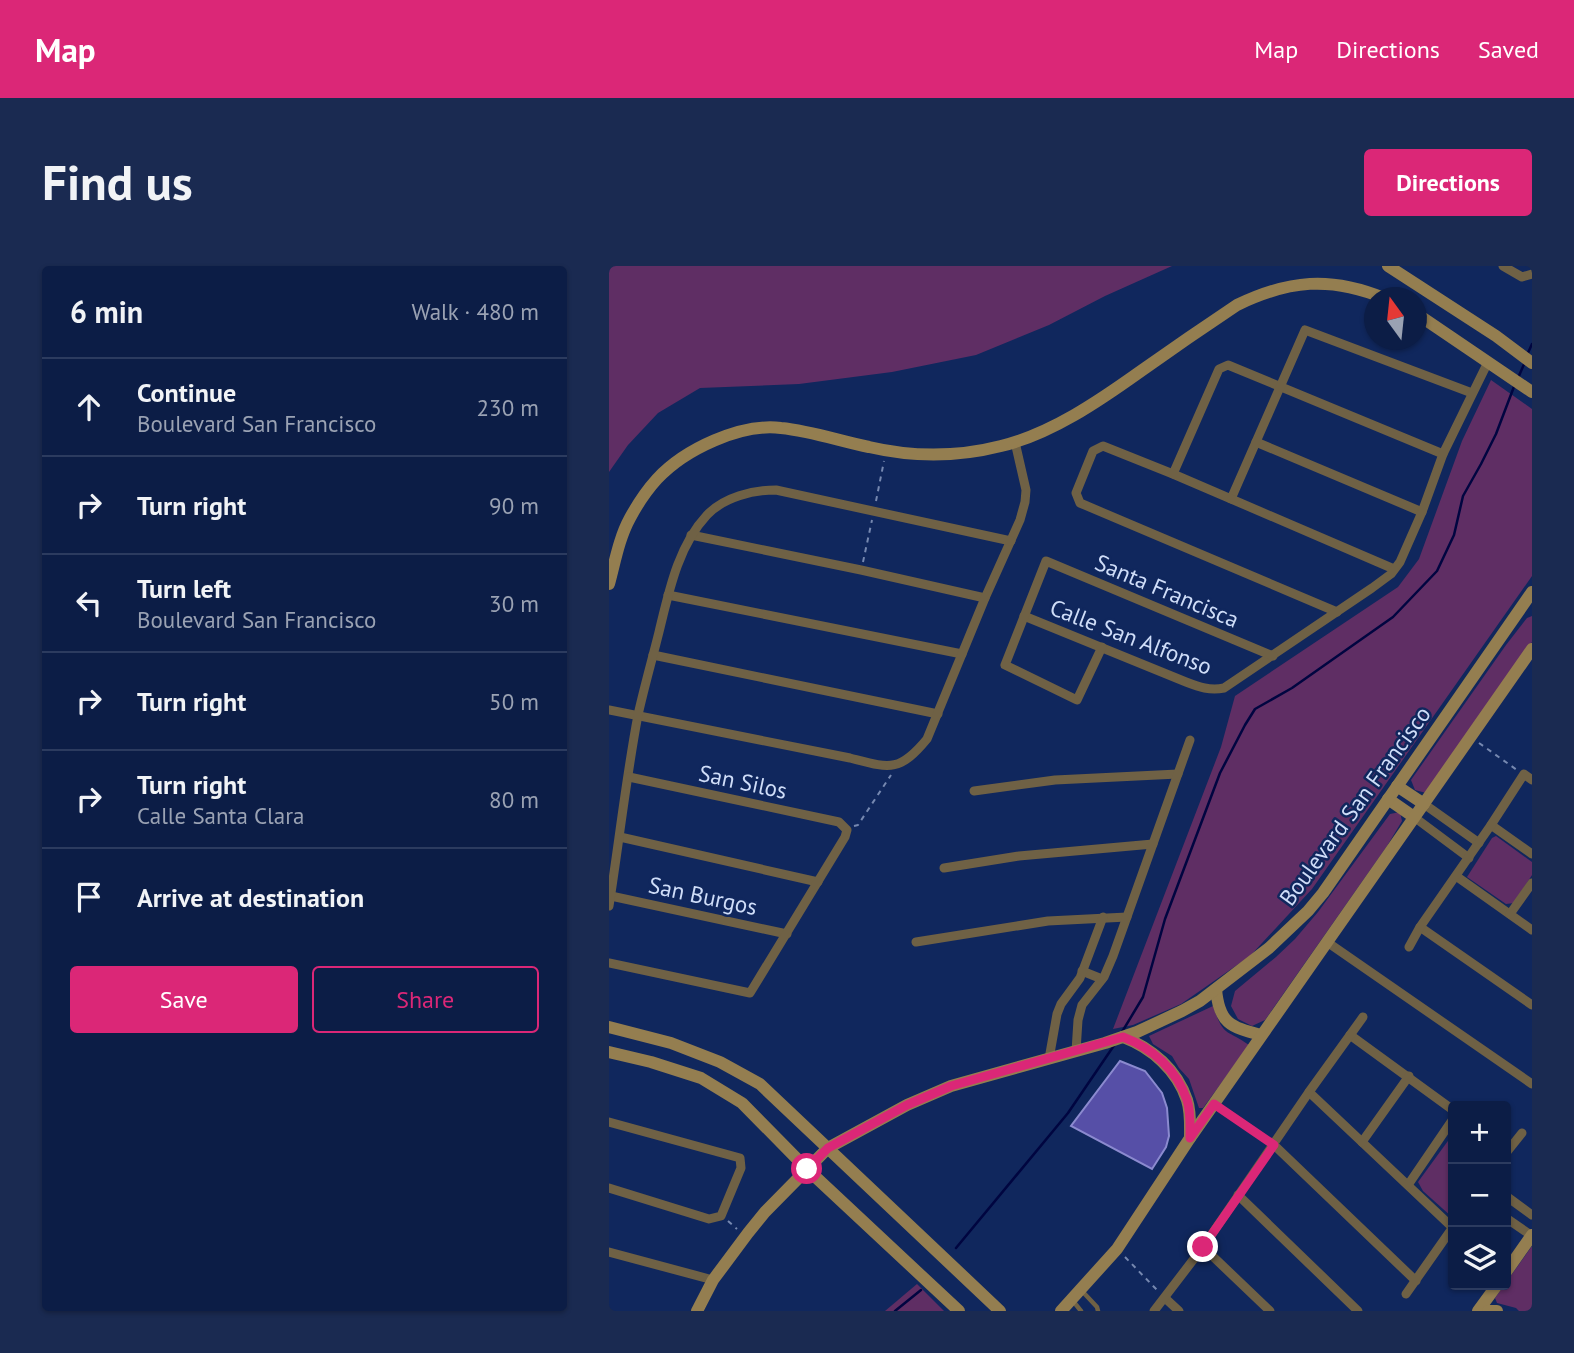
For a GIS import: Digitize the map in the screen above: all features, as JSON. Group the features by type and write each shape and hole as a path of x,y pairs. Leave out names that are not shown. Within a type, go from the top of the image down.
{"street":[{"path":"1388,266 1496,336 1532,363"},
{"path":"1503,266 1522,277 1532,274"},
{"path":"609,583 630,518 657,479 676,463 710,442 756,428 778,427 871,448 917,454 968,452 1002,446 1033,435 1084,410 1237,305 1254,297 1293,285 1347,285 1364,291"},
{"path":"1427,321 1529,390"},
{"path":"1231,499 1305,330 1472,393"},
{"path":"1273,656 1381,581 1400,562 1422,512 1443,453 1496,336"},
{"path":"1173,474 1219,369 1228,365 1443,453"},
{"path":"609,710 879,765 891,766 916,752 927,739 938,715 1020,520 1025,502 1023,475 1015,442"},
{"path":"1256,442 1422,512"},
{"path":"1337,612 1080,502 1076,493 1093,451 1103,446 1394,569"},
{"path":"609,906 638,716 668,595 691,535 710,512 733,498 748,493 776,490 1011,541"},
{"path":"691,535 985,598"},
{"name":"Santa Francisca","path":"1024,616 1046,561 1273,656"},
{"path":"668,595 962,654"},
{"name":"Boulevard San Francisco","path":"698,1311 713,1280 765,1212 828,1148 907,1105 951,1086 1137,1032 1200,1001 1269,948 1323,893 1530,597"},
{"path":"1024,616 1005,665 1077,700 1102,647"},
{"name":"Calle San Alfonso","path":"1024,616 1206,689 1224,688 1273,656"},
{"path":"1061,1311 1117,1249 1261,1035 1532,649"},
{"path":"653,654 938,715"},
{"path":"1076,1051 1082,1005 1102,979 1113,956 1190,740"},
{"path":"974,791 1055,780 1178,774"},
{"name":"San Silos","path":"629,777 839,822 847,830"},
{"path":"1409,947 1491,825 1528,777"},
{"path":"1397,786 1479,844"},
{"path":"1388,799 1469,858"},
{"path":"1491,825 1532,854"},
{"path":"609,963 750,993 847,830"},
{"path":"620,837 818,882"},
{"path":"944,868 1019,856 1153,844"},
{"path":"1456,876 1532,930"},
{"path":"1510,914 1532,883"},
{"name":"San Burgos","path":"611,896 787,934"},
{"path":"1049,1059 1061,1003 1080,978 1103,917"},
{"path":"916,942 1048,921 1127,917"},
{"path":"1420,927 1532,1005"},
{"path":"1327,942 1532,1084"},
{"path":"1082,971 1102,979"},
{"path":"1216,989 1222,1016 1239,1029 1261,1035"},
{"path":"1154,1311 1203,1247 1363,1017"},
{"path":"609,1027 671,1044 727,1066 760,1084 1000,1311"},
{"path":"1350,1035 1448,1106"},
{"path":"1123,1037 1140,1043 1155,1055 1179,1082 1187,1101 1190,1138"},
{"path":"609,1052 651,1062 701,1079 742,1103 807,1169 959,1311"},
{"path":"718,1088 727,1066"},
{"path":"1362,1142 1409,1076"},
{"path":"1309,1091 1452,1227"},
{"path":"609,1122 740,1158 741,1168 721,1216 709,1219 609,1188"},
{"path":"1408,1185 1448,1126"},
{"path":"1511,1145 1522,1133"},
{"path":"1274,1145 1416,1281"},
{"path":"1238,1195 1358,1311"},
{"path":"1511,1200 1532,1215"},
{"path":"1511,1221 1532,1236 1511,1265"},
{"path":"1406,1294 1448,1235"},
{"path":"1203,1247 1270,1311"},
{"path":"609,1252 713,1280"},
{"path":"1478,1311 1493,1290"},
{"path":"1165,1298 1179,1311"},
{"path":"1488,1311 1497,1311"}],"lane":[{"path":"1081,1290 1098,1311"},
{"path":"1072,1300 1081,1311"}],"path":[{"path":"1470,737 1528,777"},
{"path":"847,830 858,825 899,763"},
{"path":"1214,1104 1274,1145"},
{"path":"721,1216 746,1236"},
{"path":"1117,1249 1165,1298"}],"shaded area":[{"path":"609,266 1172,266 1049,325 976,355 892,372 799,384 700,388 658,413 628,445 609,472"},
{"path":"1491,380 1532,409 1532,576 1312,889 1250,956 1181,1004 1133,1025 1113,1029 1221,747 1235,696 1398,587 1419,559 1462,441"},
{"path":"1532,616 1532,642 1426,793 1415,790 1411,780 1506,645 1527,618"},
{"path":"1400,812 1402,821 1387,846 1265,1020 1252,1026 1238,1019 1231,1006 1235,991 1295,939 1390,814"},
{"path":"1496,836 1532,862 1532,875 1514,903 1506,904 1467,877 1492,838"},
{"path":"1213,1006 1223,1028 1249,1045 1203,1108 1199,1108 1189,1079 1172,1056 1153,1044 1149,1036"},
{"path":"1448,1141 1448,1213 1423,1191 1418,1182"},
{"path":"1532,1246 1532,1311 1519,1311 1497,1303 1495,1298 1501,1290 1511,1290 1511,1276"},
{"path":"917,1284 944,1311 885,1311"}],"building":[{"path":"1120,1061 1145,1071 1162,1093 1167,1108 1169,1136 1166,1147 1152,1169 1071,1126"}],"waterway":[{"path":"1527,355 1532,344"},
{"path":"1518,378 1525,362"},
{"path":"1122,1032 1143,997 1165,919 1220,773 1245,725 1255,709 1292,688 1393,617 1437,571 1454,535 1463,496 1496,434 1515,384"},
{"path":"956,1248 1068,1113 1115,1044"},
{"path":"895,1311 921,1290"}],"route":[{"path":"807,1169 828,1148 867,1125 951,1086 1123,1037 1140,1043 1155,1055 1179,1082 1187,1101 1190,1138 1214,1104 1274,1145 1203,1247"}]}
